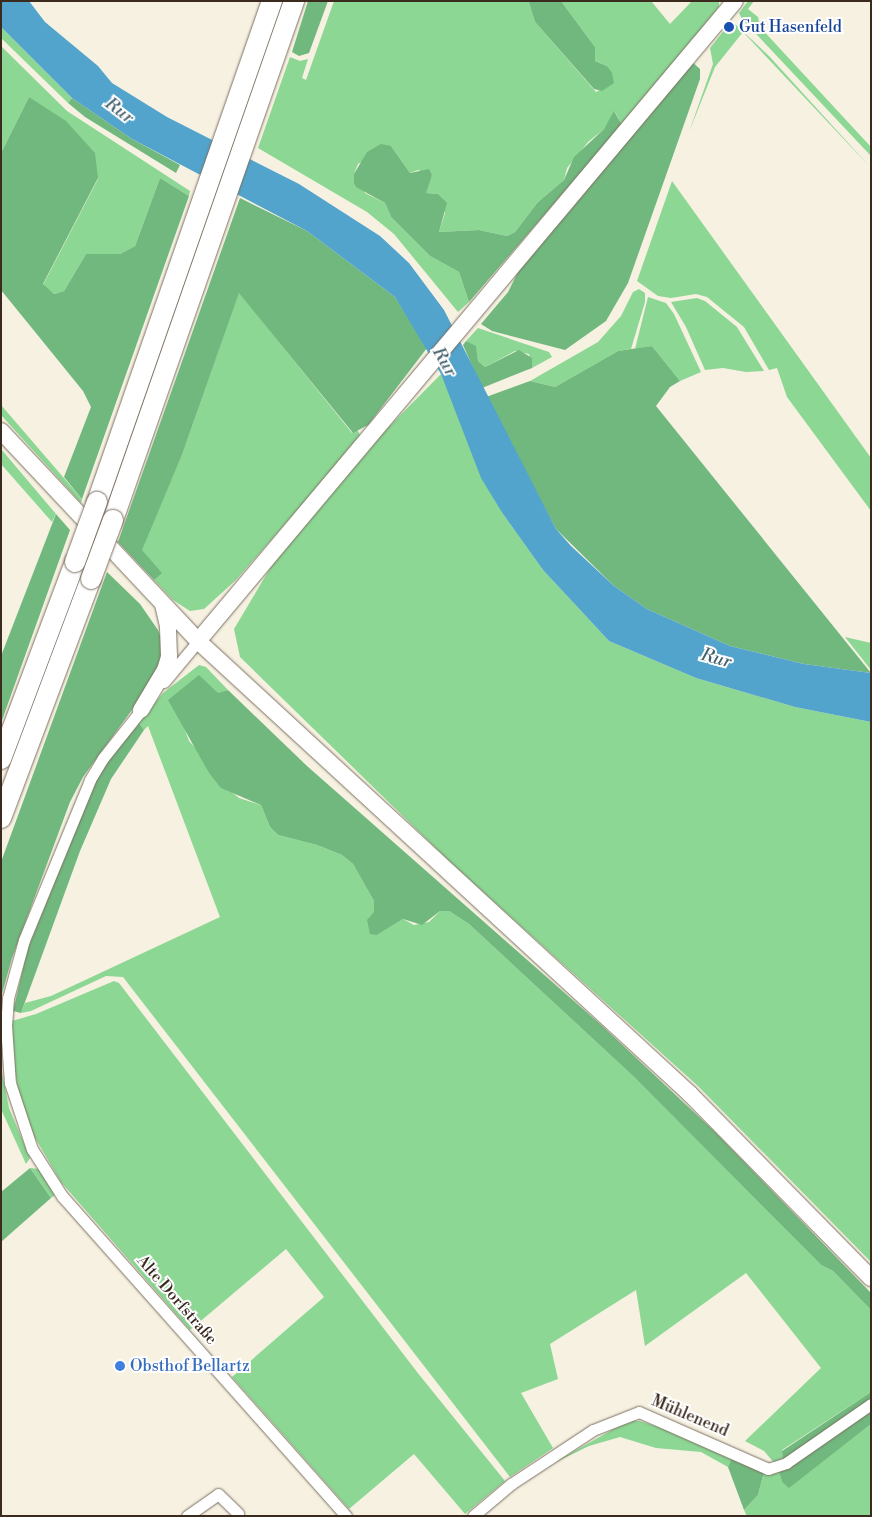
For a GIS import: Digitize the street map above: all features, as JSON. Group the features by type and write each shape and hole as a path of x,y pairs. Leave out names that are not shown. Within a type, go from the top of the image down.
{"highway":[{"path":"1,759 97,502 271,4"},
{"path":"1,818 113,520 291,9"}],"main road":[{"path":"198,641 735,1"},
{"path":"1,431 163,606 198,641 690,1094 871,1278"},
{"path":"141,710 165,670 169,657 168,626 163,606"}],"street":[{"name":"Alte Dorfstraße","path":"198,641 103,758 83,796 24,940 8,998 7,1056 17,1110 32,1149 62,1196 346,1516"},
{"name":"Mühlenend","path":"473,1516 511,1484 593,1430 639,1412 768,1469 786,1463 871,1404"},
{"path":"187,1516 218,1494 238,1513"}],"green space":[{"path":"308,1 328,1 309,53 299,56 292,52"},
{"path":"334,1 529,1 535,22 596,92 613,83 607,66 595,61 595,47 561,1 651,1 670,24 692,1 719,1 719,7 622,125 615,112 604,129 588,142 567,168 564,180 538,202 515,232 507,236 479,230 439,232 445,213 438,194 426,193 425,189 432,175 418,170 410,173 391,146 358,164 354,174 365,193 385,203 391,217 430,256 459,272 469,302 458,312 394,234 367,212 258,148 290,57 300,61 308,59 302,78 306,80"},
{"path":"561,1 595,47 595,61 607,66 612,73 614,83 602,91 594,89 535,22 529,2"},
{"path":"748,1 754,1 748,9 758,17 760,27 871,147 871,156 742,19 739,13"},
{"path":"734,23 769,56 871,168 743,32 715,67 689,132 713,64 710,48 729,24"},
{"path":"1,27 72,98 68,103 1,38"},
{"path":"1,46 67,111 190,191 189,196 160,178 135,246 120,254 86,254 64,291 54,294 43,285 98,179 29,97 1,153"},
{"path":"691,61 700,69 700,79 628,283 606,321 565,350 492,331 481,324 508,292 519,270"},
{"path":"29,97 66,121 95,153 98,178 43,284 54,294 64,291 86,254 120,254 135,246 160,178 189,196 82,499 64,477 91,407 83,391 1,290 1,153"},
{"path":"72,98 132,139 180,165 176,173 85,117 68,103"},
{"path":"614,111 622,125 469,302 459,272 430,256 391,217 385,203 356,187 354,183 354,174 367,152 381,144 391,146 410,173 429,169 432,175 426,193 438,194 447,203 439,232 479,230 507,236 515,232 538,202 564,180 574,157 604,129"},
{"path":"672,181 871,458 871,511 787,397 777,368 769,370 744,327 707,297 696,294 671,298 658,296 637,281"},
{"path":"240,198 307,231 395,297 427,348 368,425 353,433 239,293 182,455 142,550 162,573 154,580 118,542"},
{"path":"639,289 645,293 645,302 631,349 618,351 555,387 530,381 598,342 621,316 633,292"},
{"path":"239,292 352,433 357,429 361,437 236,580 204,609 190,611 173,600 154,580 161,572 141,550 182,455"},
{"path":"648,297 666,303 674,314 701,372 680,381 652,346 635,349"},
{"path":"697,298 705,301 737,327 764,371 746,372 723,368 705,370 686,327 671,302"},
{"path":"478,328 549,352 552,357 532,368 529,354 515,351 485,367 478,361 476,348 466,341"},
{"path":"466,341 476,346 478,361 485,367 519,350 532,358 532,368 482,388 463,345"},
{"path":"652,346 680,381 670,387 656,406 871,673 804,664 730,646 647,609 614,586 556,529 486,397 530,381 555,387 618,351"},
{"path":"441,374 503,514 543,570 609,641 696,678 795,707 871,722 871,1262 698,1086 450,862 240,657 234,629 272,565 366,450"},
{"path":"1,405 82,499 81,503 1,415"},
{"path":"1,449 56,514 52,522 1,464"},
{"path":"56,514 70,530 1,723 1,656"},
{"path":"107,572 140,604 158,630 164,647 163,661 137,703 83,777 70,802 12,958 1,997 1,862"},
{"path":"845,637 871,643 871,670"},
{"path":"199,665 206,667 228,690 219,693 183,725 189,741 201,754 209,773 239,798 261,805 270,827 278,835 317,845 342,855 353,864 374,901 377,935 403,919 414,925 429,922 440,911 449,911 469,924 633,1076 821,1265 833,1271 871,1310 871,1392 782,1450 783,1462 776,1465 764,1451 745,1441 821,1368 746,1273 645,1346 636,1290 550,1344 558,1379 521,1393 553,1448 510,1477 123,977 106,976 31,1011 21,1013 25,1003 51,996 220,917 148,726 144,730 137,725 163,693"},
{"path":"199,675 218,693 228,690 307,766 600,1024 715,1132 871,1293 871,1310 833,1271 821,1265 633,1076 469,924 449,911 440,911 422,925 403,919 377,935 370,934 367,920 374,912 374,901 353,864 342,855 317,845 278,835 270,827 261,805 221,788 209,773 168,700"},
{"path":"139,724 144,730 111,779 80,851 21,1013 13,1011 28,948 95,783 110,758"},
{"path":"114,981 119,983 417,1372 505,1481 465,1514 414,1454 349,1509 232,1377 324,1297 286,1249 190,1330 61,1182 34,1136 20,1098 15,1072 12,1021 36,1014"},
{"path":"1,1067 9,1108 30,1158 26,1164 1,1109"},
{"path":"30,1168 39,1169 55,1195 51,1198"},
{"path":"30,1168 51,1198 1,1242 1,1192"},
{"path":"871,1392 871,1400 783,1462 782,1451"},
{"path":"871,1408 871,1424 789,1488 782,1482 779,1472"},
{"path":"628,1421 640,1421 665,1429 732,1457 728,1467 701,1452 656,1448 620,1437 589,1446 546,1467"},
{"path":"871,1424 871,1516 747,1516 744,1510 758,1495 764,1472 779,1472 782,1482 789,1487"},
{"path":"732,1457 764,1472 758,1495 744,1510 728,1467"}],"water":[{"name":"Rur","path":"1,1 29,1 45,22 98,66 112,83 167,117 299,184 380,236 409,263 444,310 556,529 571,546 614,586 647,609 730,646 804,664 871,673 871,722 795,707 696,678 609,641 543,570 503,514 481,478 441,374 395,297 307,231 132,139 72,98 1,27"}],"place":[{"name":"Gut Hasenfeld","path":"729,27"},
{"name":"Obsthof Bellartz","path":"120,1366"}]}
